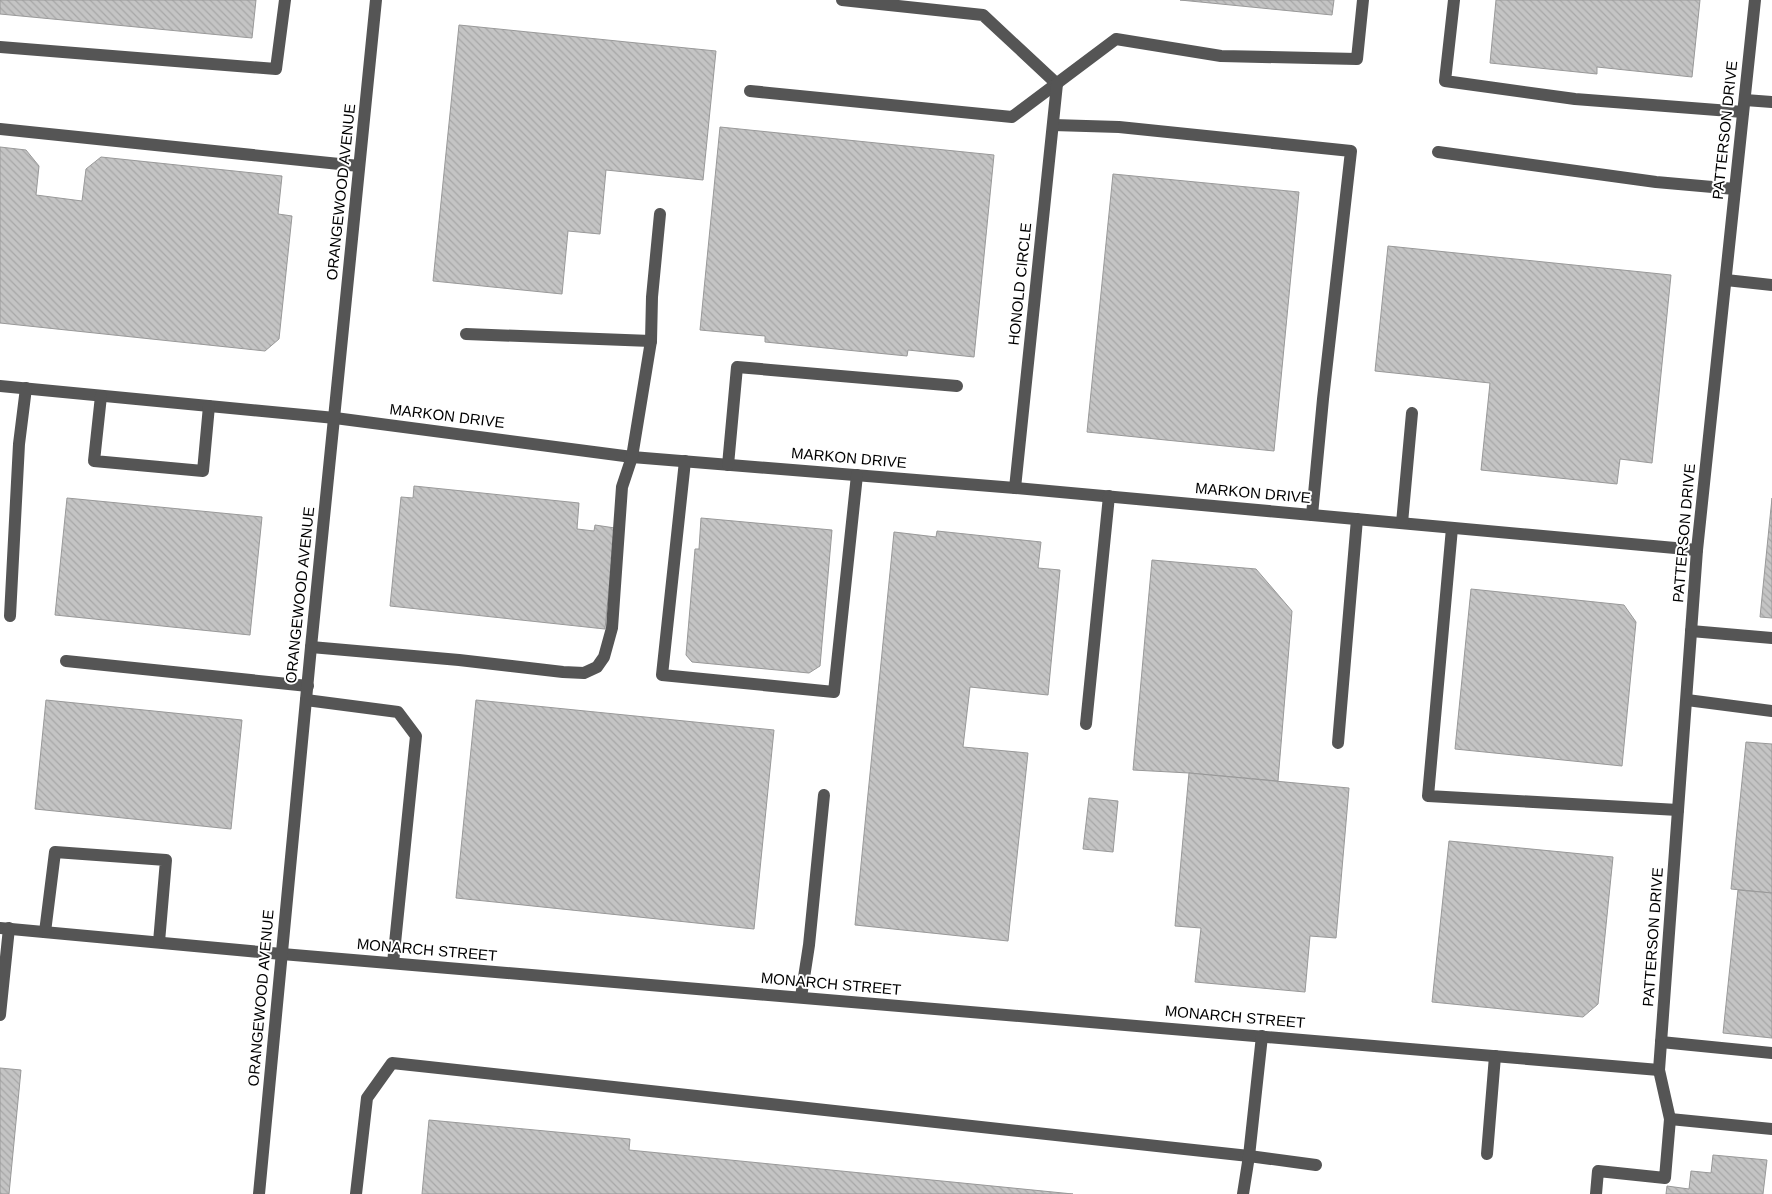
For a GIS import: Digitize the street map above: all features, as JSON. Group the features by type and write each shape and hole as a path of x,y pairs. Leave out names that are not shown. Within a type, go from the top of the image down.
{"street":[{"path":"0,47 276,69 285,0"},
{"name":"ORANGEWOOD AVENUE","path":"259,1194 311,647 376,0"},
{"path":"842,0 983,15 1057,84"},
{"path":"750,92 1012,117 1116,39 1221,56 1357,59 1363,0"},
{"path":"1454,0 1444,81 1575,99 1744,106 1772,102"},
{"name":"PATTERSON DRIVE","path":"1596,1194 1598,1171 1665,1178 1670,1119 1660,1070 1661,1042 1691,631 1755,0"},
{"name":"HONOLD CIRCLE","path":"1015,488 1057,84"},
{"path":"1053,125 1119,128 1351,151 1312,515"},
{"path":"0,129 360,166"},
{"path":"1438,152 1656,182 1735,189"},
{"path":"311,647 469,661 563,672 584,672 597,667 604,657 612,628 622,487 632,457 650,341 660,214"},
{"path":"1726,280 1772,285"},
{"path":"466,334 650,341"},
{"path":"728,465 737,366 957,386"},
{"name":"MARKON DRIVE","path":"0,386 335,418 632,457 1109,496 1698,550"},
{"path":"10,616 19,444 26,388"},
{"path":"101,396 94,461 203,471 210,406"},
{"path":"1402,523 1412,413"},
{"path":"685,461 662,675 834,692 858,475"},
{"path":"1086,724 1109,496"},
{"path":"1338,743 1357,519"},
{"path":"1452,528 1428,796 1678,810"},
{"path":"1691,631 1772,638"},
{"path":"66,661 308,686"},
{"path":"306,700 398,712 416,736 394,963"},
{"path":"1686,700 1772,711"},
{"path":"801,997 809,945 824,795"},
{"path":"45,932 54,852 166,860 159,942"},
{"path":"0,1015 5,928"},
{"name":"MONARCH STREET","path":"5,928 282,954 1660,1070"},
{"path":"1243,1194 1262,1036"},
{"path":"1661,1042 1772,1053"},
{"path":"1487,1154 1495,1056"},
{"path":"356,1194 367,1098 392,1063 1249,1156 1316,1165"},
{"path":"1670,1119 1772,1129"}],"building":[{"path":"0,0 256,0 252,38 0,14"},
{"path":"1180,0 1334,0 1332,15"},
{"path":"1496,0 1700,0 1692,77 1597,67 1597,74 1490,63"},
{"path":"459,25 716,51 703,180 606,170 600,234 568,231 562,294 433,281"},
{"path":"720,127 994,155 974,357 908,350 907,356 765,342 765,336 700,330"},
{"path":"0,147 26,150 39,166 36,195 82,201 86,169 101,157 282,176 278,214 292,216 279,339 265,351 0,323"},
{"path":"1113,174 1299,192 1274,451 1087,432"},
{"path":"1388,246 1671,275 1652,463 1620,459 1617,484 1481,470 1490,383 1375,371"},
{"path":"414,486 579,503 577,529 594,531 595,525 615,528 605,629 390,606 401,497 413,498"},
{"path":"67,498 262,517 250,635 55,615"},
{"path":"1772,498 1772,618 1760,617"},
{"path":"701,518 832,530 820,666 809,673 692,662 686,655 695,549 699,549"},
{"path":"937,531 1041,542 1038,568 1060,570 1048,695 970,687 963,747 1028,753 1008,941 855,925 894,532 936,537"},
{"path":"1152,560 1256,569 1292,611 1278,781 1133,770"},
{"path":"1471,589 1624,605 1636,622 1622,766 1455,749"},
{"path":"46,700 242,720 231,829 35,809"},
{"path":"476,700 774,730 754,929 456,898"},
{"path":"1746,742 1772,744 1772,893 1731,889"},
{"path":"1189,773 1349,788 1336,938 1310,936 1305,992 1195,982 1201,928 1175,926"},
{"path":"1089,798 1118,801 1113,852 1083,849"},
{"path":"1449,841 1613,857 1598,1004 1583,1017 1432,1002"},
{"path":"1738,890 1772,893 1772,1038 1723,1033"},
{"path":"0,1068 21,1070 9,1194 0,1194"},
{"path":"429,1120 630,1139 629,1150 1073,1194 422,1194"},
{"path":"1713,1155 1767,1160 1763,1194 1666,1194 1667,1186 1689,1189 1691,1171 1711,1173"}]}
